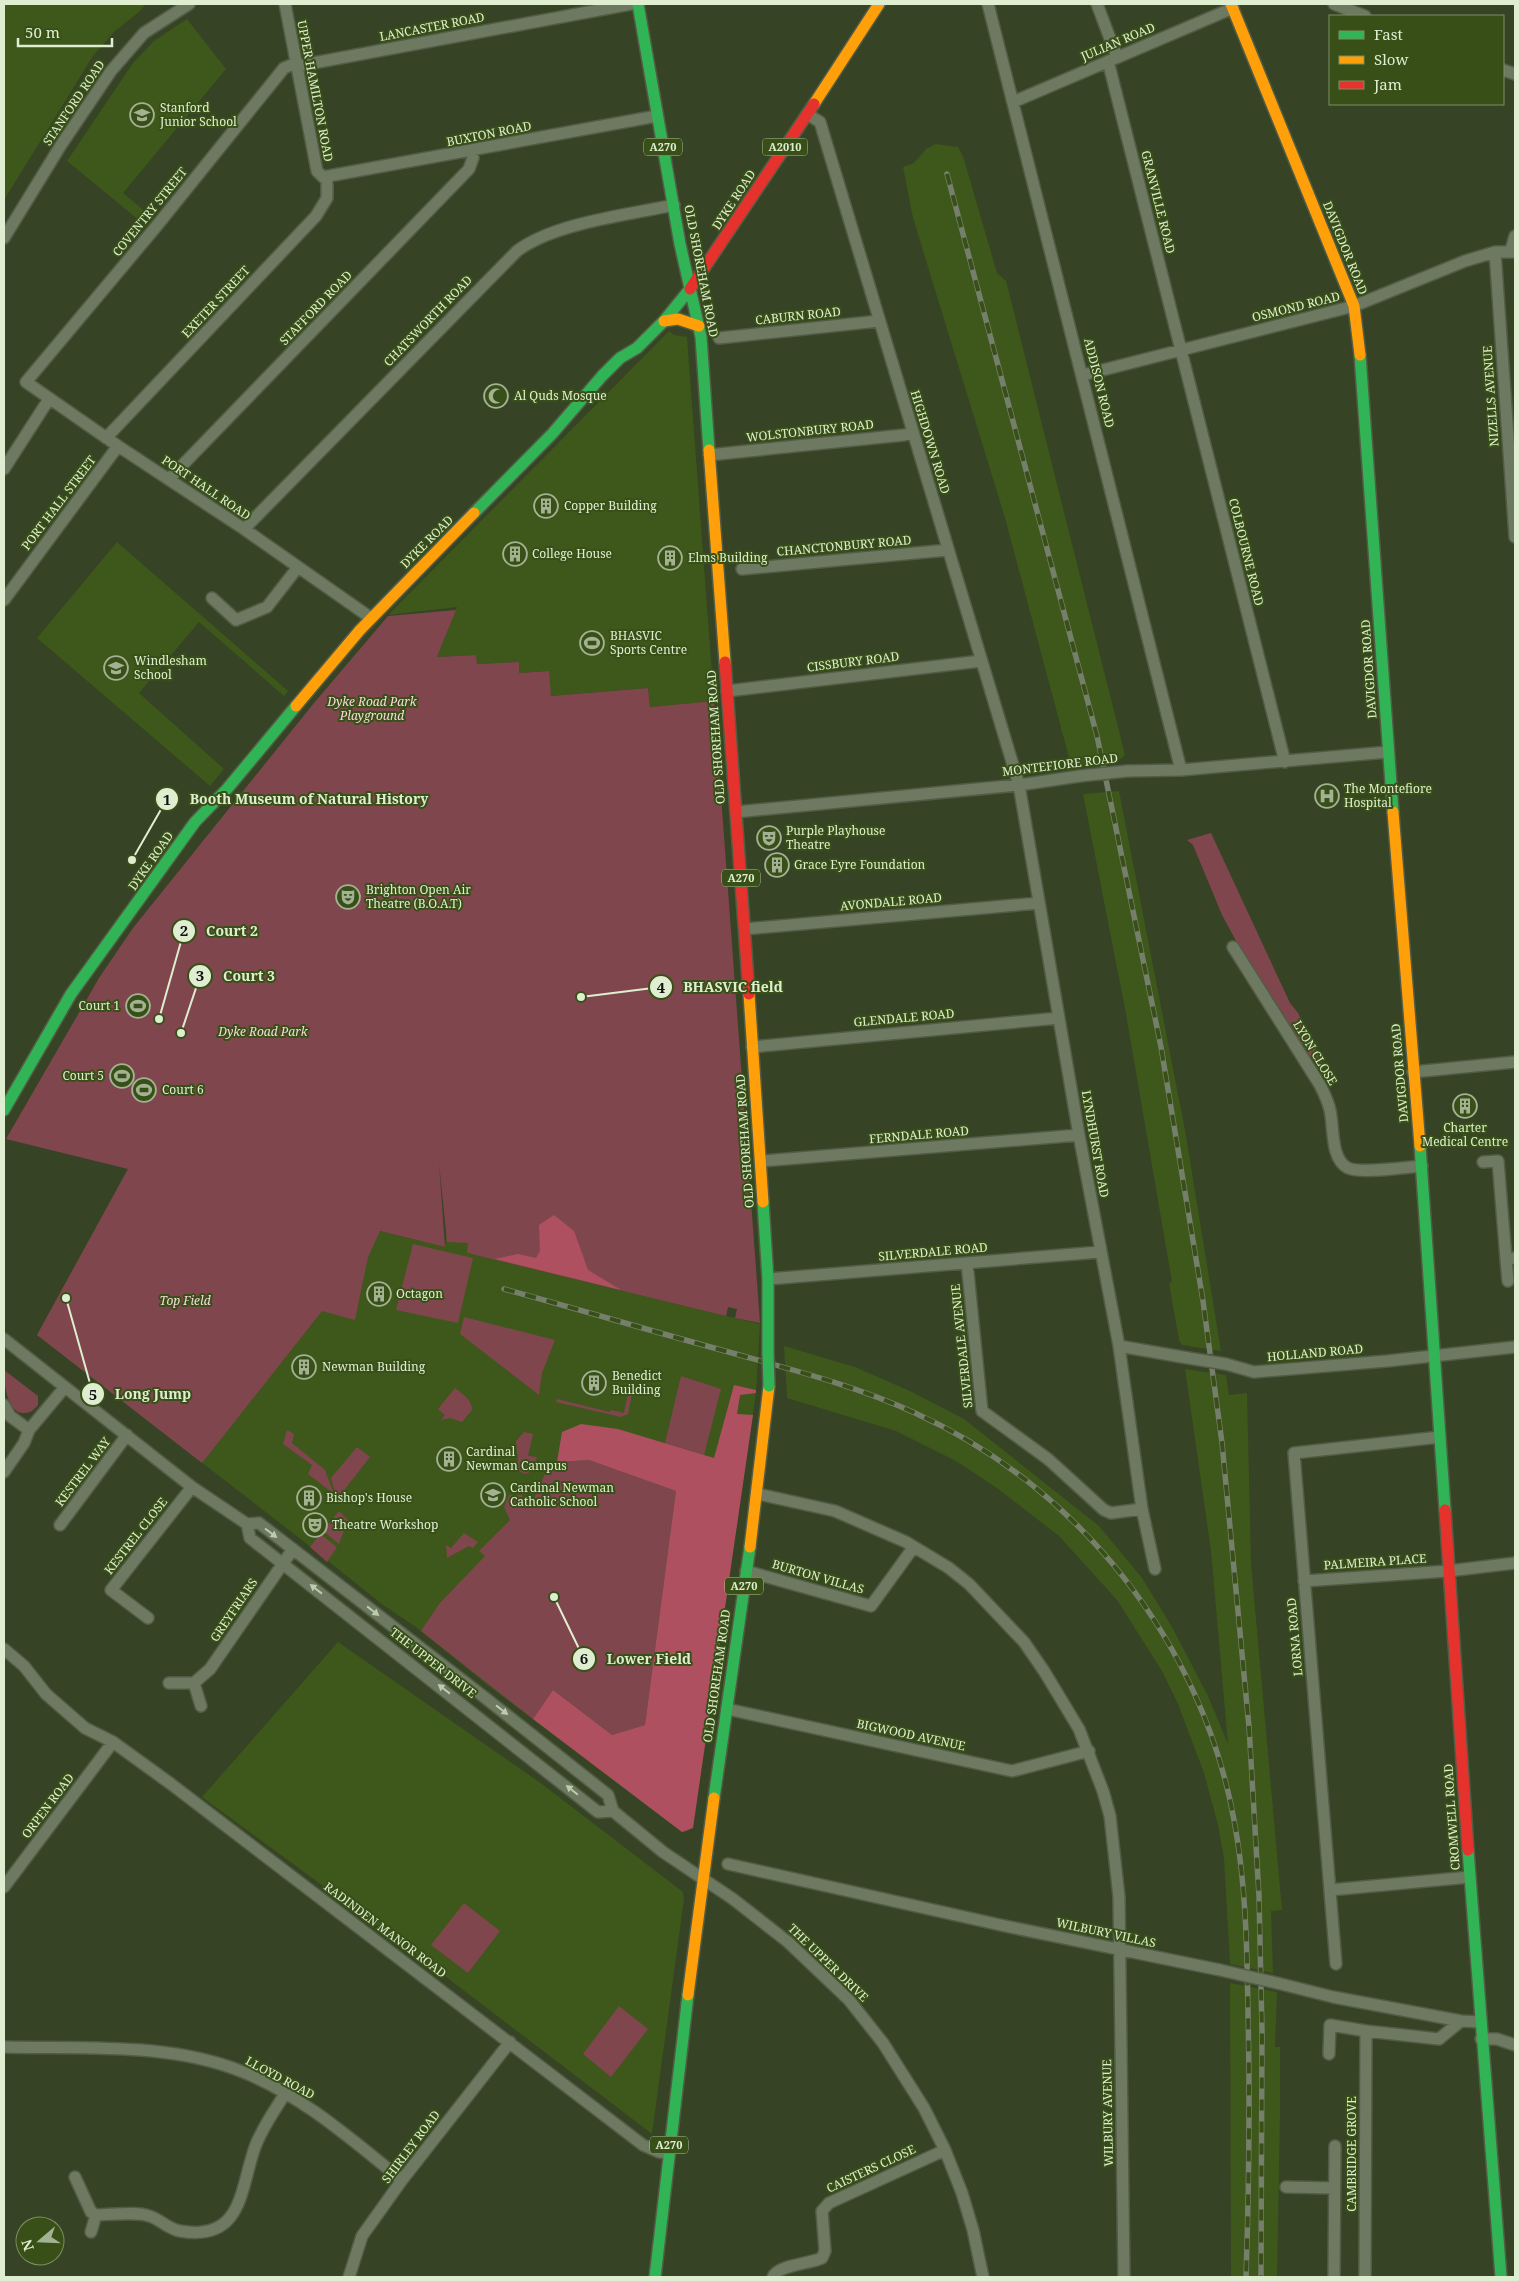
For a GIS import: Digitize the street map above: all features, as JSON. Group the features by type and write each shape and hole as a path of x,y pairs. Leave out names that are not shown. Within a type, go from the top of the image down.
{"main road":[{"name":"OLD SHOREHAM ROAD","path":"638,4 656,116 699,326 745,929 768,1279 768,1386 758,1494 703,1878 668,2153 655,2277"},
{"name":"DYKE ROAD","path":"4,1110 71,994 195,822 227,789 371,618 552,434 580,400 620,358 637,348 664,321 690,289 807,114 876,5"},
{"name":"DAVIGDOR ROAD","path":"1232,6 1354,306 1362,374 1388,752 1422,1166 1435,1355"},
{"path":"664,321 678,319 699,326"},
{"name":"CROMWELL ROAD","path":"1435,1355 1448,1571 1481,2040 1501,2277"}],"street":[{"name":"STANFORD ROAD","path":"4,238 61,146 111,71 144,33 189,4"},
{"name":"UPPER HAMILTON ROAD","path":"285,4 316,171 327,178"},
{"name":"LANCASTER ROAD","path":"296,65 631,4"},
{"name":"ADDISON ROAD","path":"988,4 1181,770"},
{"name":"GRANVILLE ROAD","path":"1097,4 1112,59 1181,349"},
{"path":"1334,4 1362,15"},
{"name":"JULIAN ROAD","path":"1014,102 1232,6"},
{"name":"COVENTRY STREET","path":"26,382 155,228 284,68 296,65"},
{"name":"HIGHDOWN ROAD","path":"807,114 820,122 1019,785"},
{"name":"BUXTON ROAD","path":"327,178 656,116"},
{"name":"STAFFORD ROAD","path":"169,479 469,169 472,164 472,151"},
{"name":"EXETER STREET","path":"106,438 316,216 327,198 327,178"},
{"name":"CHATSWORTH ROAD","path":"244,529 517,250 532,240 552,231 674,205"},
{"path":"1513,251 1515,236"},
{"name":"OSMOND ROAD","path":"1083,375 1354,306 1465,261 1495,252 1513,251"},
{"name":"NIZELLS AVENUE","path":"1495,252 1515,538"},
{"name":"CABURN ROAD","path":"719,338 879,322"},
{"name":"COLBOURNE ROAD","path":"1181,349 1285,762"},
{"name":"PORT HALL ROAD","path":"26,382 106,438 244,529 371,618"},
{"path":"4,469 49,399"},
{"name":"WOLSTONBURY ROAD","path":"709,455 904,436 913,433"},
{"name":"PORT HALL STREET","path":"4,600 118,446"},
{"name":"CHANCTONBURY ROAD","path":"742,569 948,550"},
{"path":"212,598 236,620 267,607 298,567"},
{"name":"CISSBURY ROAD","path":"727,691 981,661"},
{"name":"MONTEFIORE ROAD","path":"736,812 1019,785 1127,771 1181,770 1388,752"},
{"name":"LYNDHURST ROAD","path":"1019,785 1079,1135 1119,1346 1142,1509 1156,1569"},
{"name":"AVONDALE ROAD","path":"745,929 1038,902"},
{"name":"LYON CLOSE","path":"1233,947 1320,1085 1330,1109 1336,1152 1341,1161 1348,1168 1367,1170 1422,1166"},
{"name":"GLENDALE ROAD","path":"752,1046 1059,1018"},
{"path":"1413,1072 1515,1062"},
{"name":"FERNDALE ROAD","path":"761,1161 1079,1135"},
{"path":"1483,1162 1498,1160 1511,1259 1508,1281"},
{"name":"SILVERDALE ROAD","path":"768,1279 1100,1252"},
{"name":"SILVERDALE AVENUE","path":"967,1263 982,1411 1048,1459 1104,1510 1111,1513 1142,1509"},
{"name":"THE UPPER DRIVE","path":"4,1340 192,1487 247,1524 259,1523 608,1795 613,1810 663,1852 703,1878 788,1942 849,2000 883,2042 924,2108 945,2150 962,2193 973,2230 983,2277"},
{"name":"HOLLAND ROAD","path":"1119,1346 1226,1364 1254,1372 1515,1347"},
{"path":"4,1472 24,1444 29,1430 65,1387"},
{"path":"4,1405 10,1416 29,1430"},
{"name":"KESTREL WAY","path":"60,1525 127,1435"},
{"name":"LORNA ROAD","path":"1336,1964 1294,1453 1440,1437"},
{"name":"KESTREL CLOSE","path":"148,1618 111,1590 192,1487"},
{"name":"WILBURY AVENUE","path":"758,1494 835,1511 906,1542 913,1548 949,1568 969,1584 1024,1642 1060,1697 1089,1751 1110,1816 1119,1897 1124,2277"},
{"name":"THE UPPER DRIVE","path":"247,1524 250,1538 598,1812 613,1810"},
{"name":"BURTON VILLAS","path":"746,1572 871,1606 913,1548"},
{"name":"GREYFRIARS","path":"194,1683 210,1669 293,1549"},
{"name":"PALMEIRA PLACE","path":"1304,1582 1448,1571 1515,1562"},
{"name":"RADINDEN MANOR ROAD","path":"4,1650 24,1666 46,1694 85,1728 113,1742 643,2145 659,2152 668,2153"},
{"path":"169,1683 194,1683 201,1706"},
{"name":"BIGWOOD AVENUE","path":"727,1709 1012,1771 1089,1751"},
{"name":"ORPEN ROAD","path":"4,1887 113,1742"},
{"name":"WILBURY VILLAS","path":"728,1864 968,1918 1220,1970 1333,1997 1462,2021 1480,2022"},
{"path":"1330,1890 1470,1878"},
{"path":"1329,2054 1330,2025 1439,2039 1462,2021"},
{"name":"CAMBRIDGE GROVE","path":"1365,2277 1366,2031"},
{"path":"1481,2040 1497,2039 1515,2045"},
{"name":"SHIRLEY ROAD","path":"349,2277 362,2236 402,2180 510,2042"},
{"name":"LLOYD ROAD","path":"4,2046 157,2051 243,2072 285,2094 323,2118 402,2180"},
{"path":"76,2177 91,2212 96,2215 146,2214 179,2231 206,2231 223,2225 236,2211 256,2146 285,2094"},
{"path":"1334,2277 1335,2146"},
{"name":"CAISTERS CLOSE","path":"773,2277 780,2269 822,2258 825,2251 822,2211 829,2203 945,2150"},
{"path":"1286,2187 1334,2188"},
{"path":"91,2232 96,2215"}],"shaded area":[{"path":"4,4 146,4 115,31 93,56 4,200"},
{"name":"Stanford Junior School","path":"187,19 226,69 123,193 147,213 140,221 67,161 133,63 154,41"},
{"path":"936,144 958,147 963,156 997,273 1006,281 1125,755 1118,761 1071,765 1005,518 913,218 903,167 914,163 926,149"},
{"path":"669,331 674,335 687,337 714,701 650,707 648,688 550,696 548,671 519,673 518,662 477,664 476,655 437,657 457,607 389,615 390,613"},
{"name":"Windlesham School","path":"117,542 288,691 284,696 199,622 139,693 224,769 210,786 37,638"},
{"path":"1119,791 1185,1130 1221,1351 1182,1345 1179,1340 1169,1283 1172,1282 1126,1014 1083,794"},
{"name":"Cardinal Newman Catholic School","path":"453,1158 518,1162 467,1253 760,1324 756,1393 692,1828 688,1831 682,1832 486,1684 416,1627 383,1605 37,1335 128,1169 445,1247"},
{"path":"554,1215 574,1231 588,1270 621,1290 495,1259 518,1254 536,1258 540,1251 539,1225"},
{"path":"784,1346 855,1367 910,1391 964,1419 1099,1526 1142,1578 1172,1627 1208,1696 1228,1744 1211,1551 1185,1369 1226,1375 1229,1395 1247,1393 1251,1563 1282,1910 1271,1911 1273,1973 1230,1964 1224,1858 1218,1825 1204,1773 1178,1704 1162,1671 1117,1600 1059,1536 997,1488 956,1461 896,1431 787,1398"},
{"path":"734,1385 756,1390 756,1393 740,1395 737,1414 753,1415 693,1828 682,1832 533,1719 553,1690 612,1735 645,1725 676,1491 589,1460 557,1462 562,1432 581,1424 618,1429 714,1458"},
{"path":"338,1642 542,1784 683,1892 684,1899 652,2134 420,1957 202,1797"},
{"path":"1230,1983 1277,1992 1275,2047 1280,2047 1280,2114 1277,2277 1231,2277"}],"green space":[{"path":"456,610 437,657 476,655 477,664 519,662 519,673 549,671 551,696 648,688 650,707 714,701 760,1323 735,1318 737,1309 728,1307 726,1316 467,1253 468,1243 447,1242 439,1163 445,1247 380,1231 368,1257 355,1320 322,1311 202,1463 37,1335 128,1169 6,1139 99,978 133,928 314,703 388,616"},
{"path":"1211,833 1290,1003 1298,1013 1323,1064 1316,1067 1253,972 1222,915 1193,845 1187,840"},
{"path":"413,1244 473,1258 458,1323 396,1310"},
{"path":"464,1317 555,1340 542,1373 539,1395 460,1334"},
{"path":"4,1370 38,1396 38,1405 32,1411 24,1413 13,1407 9,1401 5,1385"},
{"path":"681,1376 721,1389 704,1455 665,1443"},
{"path":"455,1388 469,1400 472,1410 462,1422 450,1418 441,1420 445,1415 438,1409"},
{"path":"628,1393 632,1394 628,1414 621,1417 556,1402 557,1399 610,1412 611,1410 624,1413"},
{"path":"287,1430 294,1434 292,1443 325,1470 334,1494 308,1474 312,1465 283,1444"},
{"path":"524,1432 533,1434 528,1456 537,1457 533,1471 525,1474 519,1471 516,1465 518,1460 516,1441"},
{"path":"357,1447 370,1457 334,1503 336,1496 331,1478"},
{"path":"589,1460 676,1491 645,1725 612,1735 553,1690 533,1719 421,1631 439,1604 485,1556 479,1551 510,1520 504,1507 509,1495 522,1495 530,1508 547,1469 554,1471 557,1462"},
{"path":"339,1511 348,1520 339,1544 323,1531"},
{"path":"464,1533 478,1542 473,1548 469,1546 447,1558 446,1545 451,1548"},
{"path":"320,1534 337,1547 327,1562 310,1547"},
{"path":"464,1903 500,1931 468,1973 431,1945"},
{"path":"619,2006 648,2029 611,2077 583,2054"}],"railway":[{"path":"947,174 1097,736 1161,1047 1203,1301 1222,1443 1249,1727 1259,1896 1262,2031 1261,2277"},
{"path":"504,1289 821,1378 869,1394 915,1413 974,1444 1030,1483 1080,1528 1124,1578 1162,1633 1194,1692 1218,1755 1234,1820 1241,1868 1247,1964 1249,2112 1246,2277"}],"traffic: fast":[{"path":"638,4 680,244 701,337 709,450"},
{"path":"474,513 552,434 602,376 620,358 637,348 664,321 690,289"},
{"path":"1360,355 1393,812"},
{"path":"4,1110 71,994 195,822 227,789 296,706"},
{"path":"1420,1146 1445,1510"},
{"path":"763,1202 768,1279 768,1354"},
{"path":"768,1354 769,1386"},
{"path":"714,1798 750,1547"},
{"path":"1468,1850 1501,2277"},
{"path":"655,2277 688,1995"}],"traffic: slow":[{"path":"814,104 879,4"},
{"path":"1231,4 1354,306 1360,355"},
{"path":"664,321 678,319 699,326"},
{"path":"709,450 725,662"},
{"path":"296,706 360,630 474,513"},
{"path":"1393,812 1420,1146"},
{"path":"749,994 763,1202"},
{"path":"750,1547 769,1386"},
{"path":"688,1995 714,1798"}],"traffic: jam":[{"path":"690,289 814,104"},
{"path":"725,662 749,994"},
{"path":"1445,1510 1468,1850"}],"place":[{"name":"Stanford Junior School","path":"142,115"},
{"name":"Al Quds Mosque","path":"496,396"},
{"name":"Copper Building","path":"546,506"},
{"name":"College House","path":"515,554"},
{"name":"Elms Building","path":"670,558"},
{"name":"BHASVIC Sports Centre","path":"592,643"},
{"name":"Windlesham School","path":"116,668"},
{"name":"The Montefiore Hospital","path":"1327,796"},
{"name":"Purple Playhouse Theatre","path":"769,838"},
{"name":"Booth Museum of Natural History","path":"132,860"},
{"name":"Grace Eyre Foundation","path":"777,865"},
{"name":"Brighton Open Air Theatre (B.O.A.T)","path":"348,897"},
{"name":"BHASVIC field","path":"581,997"},
{"name":"Court 1","path":"138,1006"},
{"name":"Court 2","path":"159,1019"},
{"name":"Court 3","path":"181,1033"},
{"name":"Court 5","path":"122,1076"},
{"name":"Court 6","path":"144,1090"},
{"name":"Charter Medical Centre","path":"1465,1106"},
{"name":"Octagon","path":"379,1294"},
{"name":"Long Jump","path":"66,1298"},
{"name":"Newman Building","path":"304,1367"},
{"name":"Benedict Building","path":"594,1383"},
{"name":"Cardinal Newman Campus","path":"449,1459"},
{"name":"Cardinal Newman Catholic School","path":"493,1495"},
{"name":"Bishop's House","path":"309,1498"},
{"name":"Theatre Workshop","path":"315,1525"},
{"name":"Lower Field","path":"554,1597"}],"park label":[{"name":"Dyke Road Park Playground","path":"372,709"},
{"name":"Dyke Road Park","path":"263,1032"},
{"name":"Top Field","path":"185,1301"}]}
